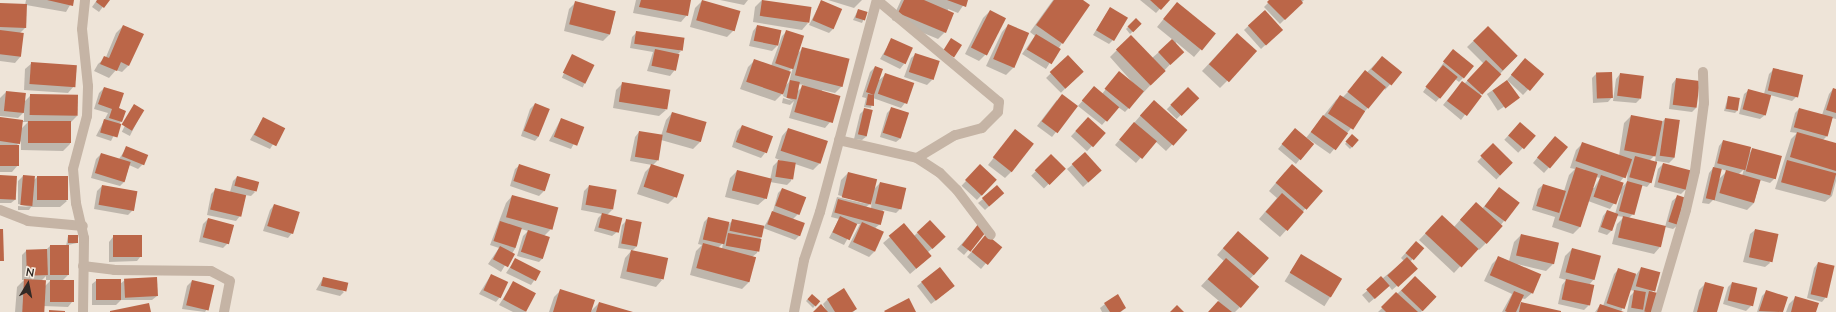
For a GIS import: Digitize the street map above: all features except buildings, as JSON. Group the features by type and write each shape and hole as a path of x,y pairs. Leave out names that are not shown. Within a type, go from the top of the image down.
{"street":[{"path":"83,312 82,226 76,203 73,168 87,116 88,86 82,29 84,0"},
{"path":"794,312 804,260 839,140 877,0 999,102 998,112 982,128 955,135 917,158"},
{"path":"1656,312 1686,210 1695,171 1704,103 1703,72"},
{"path":"839,140 917,158 940,173 957,190 991,235"},
{"path":"0,210 28,221 82,226"},
{"path":"83,266 114,270 211,271 230,280 224,312"}]}
